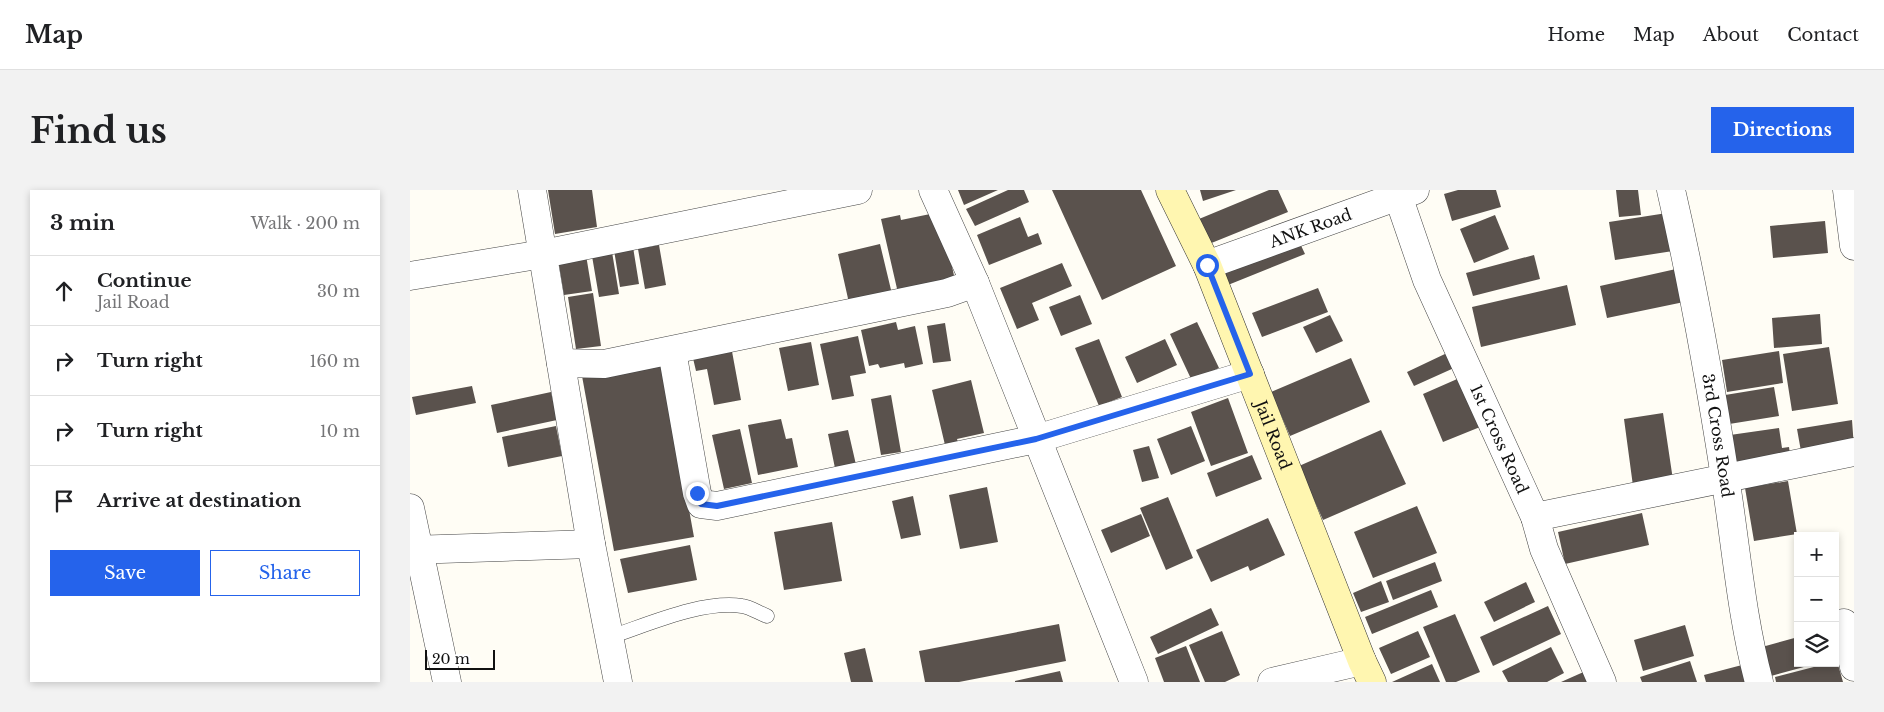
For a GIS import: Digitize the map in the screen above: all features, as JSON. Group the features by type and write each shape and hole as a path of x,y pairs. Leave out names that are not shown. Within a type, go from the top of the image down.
{"main road":[{"name":"Jail Road","path":"1170,190 1207,265 1367,672"}],"street":[{"path":"532,190 591,544 618,682"},
{"path":"410,276 543,254 858,190"},
{"path":"933,190 974,283 1134,682"},
{"name":"3rd Cross Road","path":"1672,190 1688,261 1725,476 1748,644 1759,682"},
{"path":"1847,190 1854,246"},
{"name":"ANK Road","path":"1207,265 1403,192"},
{"name":"1st Cross Road","path":"1403,192 1428,280 1535,517 1544,549 1602,682"},
{"path":"561,362 604,364 672,351 947,293 974,283"},
{"path":"672,351 701,504 717,506 1036,439 1250,374"},
{"path":"1535,517 1725,476 1854,452"},
{"path":"410,508 420,607 446,682"},
{"path":"414,550 591,544"},
{"path":"1844,623 1854,667"},
{"path":"1272,682 1367,672"}],"lane":[{"path":"610,637 690,612 722,606 743,606 767,616"}],"building":[{"path":"548,190 592,190 597,227 555,234"},
{"path":"958,190 998,190 964,205"},
{"path":"1008,190 1024,190 1029,202 975,226 966,209"},
{"path":"1052,190 1141,190 1176,266 1102,300"},
{"path":"1200,190 1236,190 1203,201"},
{"path":"1269,190 1278,190 1288,212 1209,244 1199,219"},
{"path":"1458,190 1496,190 1501,207 1452,221 1444,194"},
{"path":"1616,190 1638,190 1641,215 1619,217"},
{"path":"940,212 955,280 898,293 881,219 900,215 901,220"},
{"path":"1667,213 1673,251 1615,260 1609,222"},
{"path":"1495,215 1509,249 1474,263 1460,229"},
{"path":"1020,217 1028,237 1038,233 1042,244 989,265 977,235"},
{"path":"1825,221 1828,253 1773,258 1770,226"},
{"path":"1297,237 1305,254 1223,287 1216,270"},
{"path":"880,244 892,294 849,303 838,254"},
{"path":"659,245 666,285 645,289 638,249"},
{"path":"633,247 639,284 620,287 614,250"},
{"path":"585,249 592,291 564,295 557,253"},
{"path":"612,252 619,294 599,297 592,256"},
{"path":"1534,255 1540,279 1473,296 1466,273"},
{"path":"1062,263 1072,286 1032,303 1039,320 1017,329 1000,288"},
{"path":"1676,269 1684,302 1607,318 1600,286"},
{"path":"1567,285 1576,325 1481,347 1472,307"},
{"path":"1318,288 1328,312 1262,337 1252,313"},
{"path":"593,293 601,346 576,349 568,297"},
{"path":"1080,295 1092,324 1061,336 1049,307"},
{"path":"1820,314 1822,344 1774,348 1772,318"},
{"path":"1330,315 1343,341 1316,353 1303,327"},
{"path":"896,322 898,330 915,326 923,364 905,368 904,363 880,368 878,364 869,366 861,330"},
{"path":"1197,322 1219,368 1192,381 1170,334"},
{"path":"945,323 951,361 933,363 927,326"},
{"path":"858,336 866,373 850,376 854,396 832,400 820,344"},
{"path":"1099,339 1122,397 1099,406 1075,348"},
{"path":"1165,339 1177,365 1137,383 1125,357"},
{"path":"811,342 819,385 788,391 779,348"},
{"path":"731,346 741,400 714,405 707,369 696,371 692,354"},
{"path":"1829,347 1838,404 1792,411 1783,354"},
{"path":"1779,351 1783,383 1727,392 1722,360"},
{"path":"1447,353 1454,368 1414,386 1407,372"},
{"path":"1351,358 1370,402 1290,436 1271,392"},
{"path":"662,361 694,537 614,551 582,376"},
{"path":"1464,376 1485,425 1443,442 1423,394"},
{"path":"971,380 984,433 957,439 958,442 945,445 932,390"},
{"path":"472,386 476,403 416,415 412,397"},
{"path":"1774,387 1779,416 1723,425 1719,396"},
{"path":"551,392 557,420 497,433 491,405"},
{"path":"891,395 901,452 881,455 871,399"},
{"path":"1228,398 1248,453 1211,466 1191,412"},
{"path":"1663,413 1673,480 1633,486 1624,419"},
{"path":"781,419 786,439 792,438 798,467 758,475 748,425"},
{"path":"1852,420 1854,448 1802,457 1797,429"},
{"path":"556,426 562,456 508,467 502,437"},
{"path":"1191,426 1205,461 1171,475 1157,439"},
{"path":"1779,428 1782,448 1789,447 1791,462 1734,469 1730,435"},
{"path":"740,429 752,483 724,489 712,435"},
{"path":"848,430 857,469 836,473 828,434"},
{"path":"1381,430 1406,484 1323,520 1299,466"},
{"path":"1149,446 1159,478 1142,482 1133,450"},
{"path":"1252,455 1262,479 1216,497 1207,473"},
{"path":"1788,481 1797,532 1794,532 1794,534 1754,541 1745,488"},
{"path":"987,487 998,542 960,549 949,495"},
{"path":"913,496 921,535 901,539 892,501"},
{"path":"1168,497 1193,558 1166,570 1140,508"},
{"path":"1417,506 1437,553 1373,578 1354,532"},
{"path":"1642,513 1649,545 1565,564 1558,532"},
{"path":"1141,514 1150,536 1111,553 1101,530"},
{"path":"1268,518 1285,555 1250,571 1248,566 1211,582 1196,550"},
{"path":"832,522 842,581 784,590 774,532"},
{"path":"690,545 697,580 628,593 620,559"},
{"path":"1435,562 1442,581 1393,600 1386,581"},
{"path":"1381,581 1389,602 1361,612 1353,593"},
{"path":"1526,582 1535,602 1494,622 1484,602"},
{"path":"1431,590 1438,607 1372,634 1365,617"},
{"path":"1548,606 1561,634 1493,666 1480,637"},
{"path":"1211,608 1219,625 1158,654 1150,637"},
{"path":"1455,614 1480,672 1456,682 1446,682 1423,627"},
{"path":"1059,624 1066,661 959,682 925,682 919,651"},
{"path":"1685,625 1694,656 1643,671 1634,640"},
{"path":"1222,631 1240,675 1225,682 1205,682 1189,645"},
{"path":"1418,631 1430,657 1391,674 1379,648"},
{"path":"1794,638 1794,667 1804,667 1771,676 1762,647"},
{"path":"1186,646 1200,682 1164,682 1155,658"},
{"path":"1551,647 1564,673 1547,682 1508,682 1502,671"},
{"path":"865,648 873,682 851,682 844,653"},
{"path":"1690,661 1697,682 1642,682 1640,677"},
{"path":"1432,664 1440,682 1392,682"},
{"path":"1742,665 1747,682 1706,682 1704,675"},
{"path":"1814,667 1839,667 1843,682 1776,682 1775,677"},
{"path":"1588,670 1594,682 1561,682"},
{"path":"1060,671 1063,682 1015,682 1015,681"}],"route":[{"path":"697,493 701,504 717,506 1036,439 1250,374 1207,265"}]}
